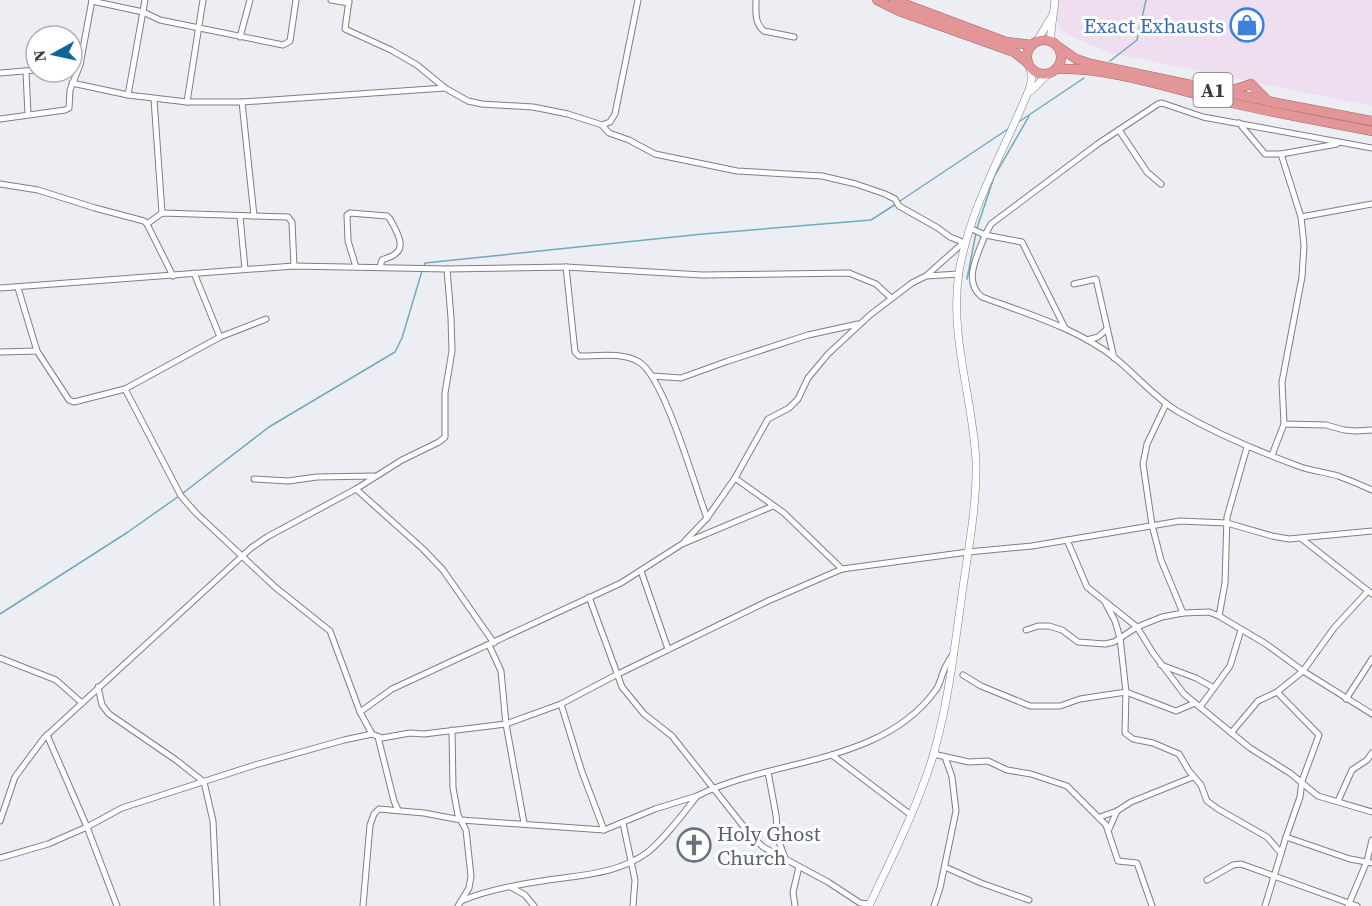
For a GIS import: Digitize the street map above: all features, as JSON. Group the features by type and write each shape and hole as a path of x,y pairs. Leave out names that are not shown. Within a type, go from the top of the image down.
{"highway":[{"name":"A1","path":"877,0 910,15 1014,52 1037,73 1052,71 1102,73 1246,107 1372,131"},
{"path":"894,0 1016,44 1034,43 1043,39 1050,40"},
{"name":"A1","path":"1050,40 1076,60 1091,64 1269,102 1372,121"},
{"path":"1029,65 1027,54 1034,43"},
{"path":"1052,71 1061,59 1059,47"}],"street":[{"path":"128,95 145,0"},
{"path":"187,102 203,0"},
{"path":"240,37 250,0"},
{"path":"84,44 92,1 143,12 160,20 198,29 287,45 290,41 296,0"},
{"path":"331,0 349,1 345,29 417,65 445,88 468,101 482,104 533,106 568,114 602,125 609,133 629,140 655,154 737,171 822,176 856,184 885,194 895,200 899,206 964,243"},
{"path":"602,125 610,122 615,114 638,0"},
{"path":"756,0 756,16 760,28 764,31 794,37"},
{"path":"1050,40 1055,0"},
{"path":"1034,43 1046,28 1053,14"},
{"path":"589,597 616,675 627,695 644,714 672,736 758,843 828,882 860,903 869,905 911,815 933,754 945,709 968,552 976,461 959,327 957,299 959,274 964,243 1025,98 1032,76 1029,65"},
{"path":"1025,98 1036,83 1052,71"},
{"path":"0,73 24,72"},
{"path":"27,84 28,115"},
{"path":"0,119 65,110 69,108 72,84"},
{"path":"77,84 128,95 187,102 242,102 445,88"},
{"path":"154,99 162,213"},
{"path":"242,102 254,216"},
{"path":"1372,148 1203,117 1160,103 1119,130 991,224 972,272 972,285 982,297 1065,328 1087,340 1114,358 1166,404 1246,447 1299,467 1337,476 1372,490"},
{"path":"1239,123 1263,153 1281,154 1341,143"},
{"path":"1119,130 1147,172 1161,184"},
{"path":"1272,455 1284,424 1282,374 1302,277 1304,245 1300,217 1281,154"},
{"path":"0,184 38,190 94,208 139,219 147,224 173,276"},
{"path":"1300,217 1372,204"},
{"path":"147,224 162,213 288,217 291,219 294,266"},
{"path":"356,267 348,241 347,215 350,213 387,216 390,219 401,243 400,248 395,255 382,260 380,267"},
{"path":"240,216 245,269"},
{"path":"970,228 985,235 1022,243 1065,328"},
{"path":"682,544 707,518 735,478 768,419 789,408 798,399 804,384 815,369 860,323 891,297 926,276 964,243"},
{"path":"0,288 294,266 447,269 566,267 702,275 849,273 876,284 891,297"},
{"path":"566,267 577,354 638,361 652,376 667,404 707,518"},
{"path":"0,821 15,777 47,735 243,555 267,537 356,489 402,460 439,442 445,436 445,393 452,351 447,269"},
{"path":"194,273 220,337"},
{"path":"926,276 959,274"},
{"path":"1074,285 1096,279 1114,358"},
{"path":"18,288 37,351 69,400 78,402 125,389 220,337 266,319"},
{"path":"652,376 681,378 808,335 860,323"},
{"path":"1087,340 1098,337 1107,329"},
{"path":"0,352 37,351"},
{"path":"125,389 181,496 275,587 330,631 360,712 375,735 398,810"},
{"path":"1166,404 1144,453 1145,483 1161,560 1183,613"},
{"path":"1284,424 1326,424 1344,430 1372,430"},
{"path":"1219,616 1225,584 1227,517 1246,447"},
{"path":"254,479 288,481 317,477 376,476"},
{"path":"735,478 784,513 842,569"},
{"path":"356,489 423,549 442,570 492,644 501,671 506,724 524,823"},
{"path":"360,712 392,688 621,583 682,544 773,506"},
{"path":"0,858 48,844 122,808 255,765 344,740 375,735 390,738 404,733 424,734 506,724 561,704 668,649 768,601 842,569 1032,546 1180,521 1227,523 1272,536 1302,539 1372,531"},
{"path":"1231,733 1258,700 1276,692 1302,671 1334,628 1370,592 1302,539"},
{"path":"1067,540 1087,588 1137,627 1161,665 1184,694 1231,733 1302,782 1318,796 1372,812"},
{"path":"641,572 668,649"},
{"path":"1105,602 1115,621 1120,638 1126,692 1125,733 1133,739 1153,743 1179,754 1193,777 1201,785 1207,801 1267,837 1281,853"},
{"path":"1026,630 1038,626 1049,626 1062,630 1075,641 1105,644 1114,642 1137,627 1162,617 1209,612 1266,644 1302,671 1372,714"},
{"path":"963,675 981,686 1030,706 1066,705 1080,699 1126,692 1176,711 1198,705 1214,688 1230,666 1241,630"},
{"path":"363,906 372,818 379,809 461,820 604,830 713,788 856,748 903,723 936,691 953,653"},
{"path":"0,658 56,680 82,703"},
{"path":"1346,699 1372,659"},
{"path":"1161,665 1196,678 1214,688"},
{"path":"98,687 102,705 109,714 204,782 213,821 217,906"},
{"path":"1265,906 1300,797 1302,782 1319,735 1276,692"},
{"path":"561,704 582,772 604,830"},
{"path":"452,730 453,788 455,804 466,830 470,884 460,904"},
{"path":"47,735 87,827 117,906"},
{"path":"1338,801 1350,772 1367,760 1372,753"},
{"path":"933,754 969,762 988,761 1007,770 1031,774 1067,786 1100,817 1109,830 1118,861 1137,863 1152,906"},
{"path":"832,755 911,815"},
{"path":"934,906 945,867 956,805 952,777 945,757"},
{"path":"768,772 778,839 785,859"},
{"path":"1100,817 1117,812 1131,802 1193,777"},
{"path":"460,904 481,892 586,875 615,869 631,862 657,843 697,796"},
{"path":"1109,830 1117,812"},
{"path":"623,823 635,888 633,906"},
{"path":"1286,837 1350,859 1369,862"},
{"path":"1349,905 1369,862 1372,840"},
{"path":"1207,880 1238,864 1357,906"},
{"path":"795,906 793,896 799,867"},
{"path":"945,867 1029,900"},
{"path":"470,884 481,892"},
{"path":"510,886 525,895 534,906"}],"shaded area":[{"path":"1058,0 1372,0 1372,106 1110,53 1068,35 1060,28 1056,17"}],"waterway":[{"path":"1110,61 1137,40 1146,0"},
{"path":"1017,123 1084,78"},
{"path":"977,228 994,177 1029,116"},
{"path":"900,201 1008,129"},
{"path":"424,267 425,263 703,234 871,220 896,204"},
{"path":"967,279 976,233"},
{"path":"183,493 269,427 395,352 402,338 422,271"},
{"path":"0,614 128,532 179,496"}],"place":[{"name":"Exact Exhausts","path":"1247,25"},
{"name":"Holy Ghost Church","path":"694,845"}]}
